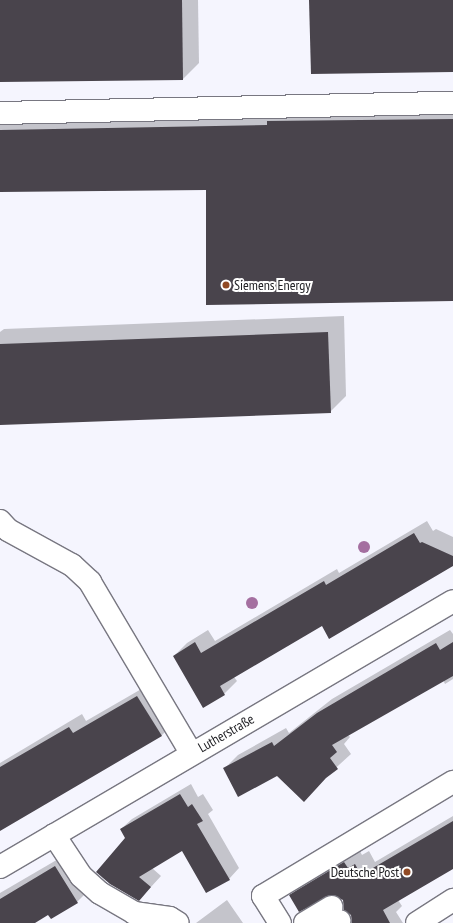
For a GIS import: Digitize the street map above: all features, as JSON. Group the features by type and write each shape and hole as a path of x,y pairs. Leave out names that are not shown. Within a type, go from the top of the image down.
{"street":[{"path":"0,113 453,103"},
{"path":"0,521 8,530 72,565 90,582 191,753"},
{"name":"Lutherstraße","path":"2,861 54,835 191,753 453,601"},
{"path":"280,923 263,896 453,782"},
{"path":"54,835 80,876 100,893 134,913 170,918 178,923"},
{"path":"417,923 453,900"},
{"path":"305,923 336,917"}],"building":[{"path":"0,0 182,0 183,80 0,82"},
{"path":"309,0 453,0 453,72 311,74"},
{"path":"453,119 453,301 206,305 206,190 0,192 0,130 267,125 267,121"},
{"path":"328,332 331,413 0,425 0,344"},
{"path":"414,533 420,543 422,542 453,556 453,566 329,639 322,626 220,686 225,695 203,708 173,656 195,642 201,653 324,581 326,585"},
{"path":"453,642 453,676 332,745 337,752 330,758 338,769 326,778 304,802 277,776 238,797 223,768 272,742 274,746 317,713 436,643 440,650"},
{"path":"137,696 162,736 0,831 0,767 69,727 73,733"},
{"path":"180,794 188,807 192,804 203,821 197,824 230,880 206,893 182,851 139,877 151,887 139,901 110,884 96,872 125,838 120,829"},
{"name":"Deutsche Post","path":"453,821 453,869 383,910 390,923 352,923 351,915 344,910 343,900 332,895 299,912 289,895 344,862 348,868 355,864 361,875"},
{"path":"55,866 78,903 51,919 48,915 35,923 0,923 0,899"}],"place":[{"name":"Siemens Energy","path":"226,285"},
{"name":"Deutsche Post","path":"407,872"}]}
